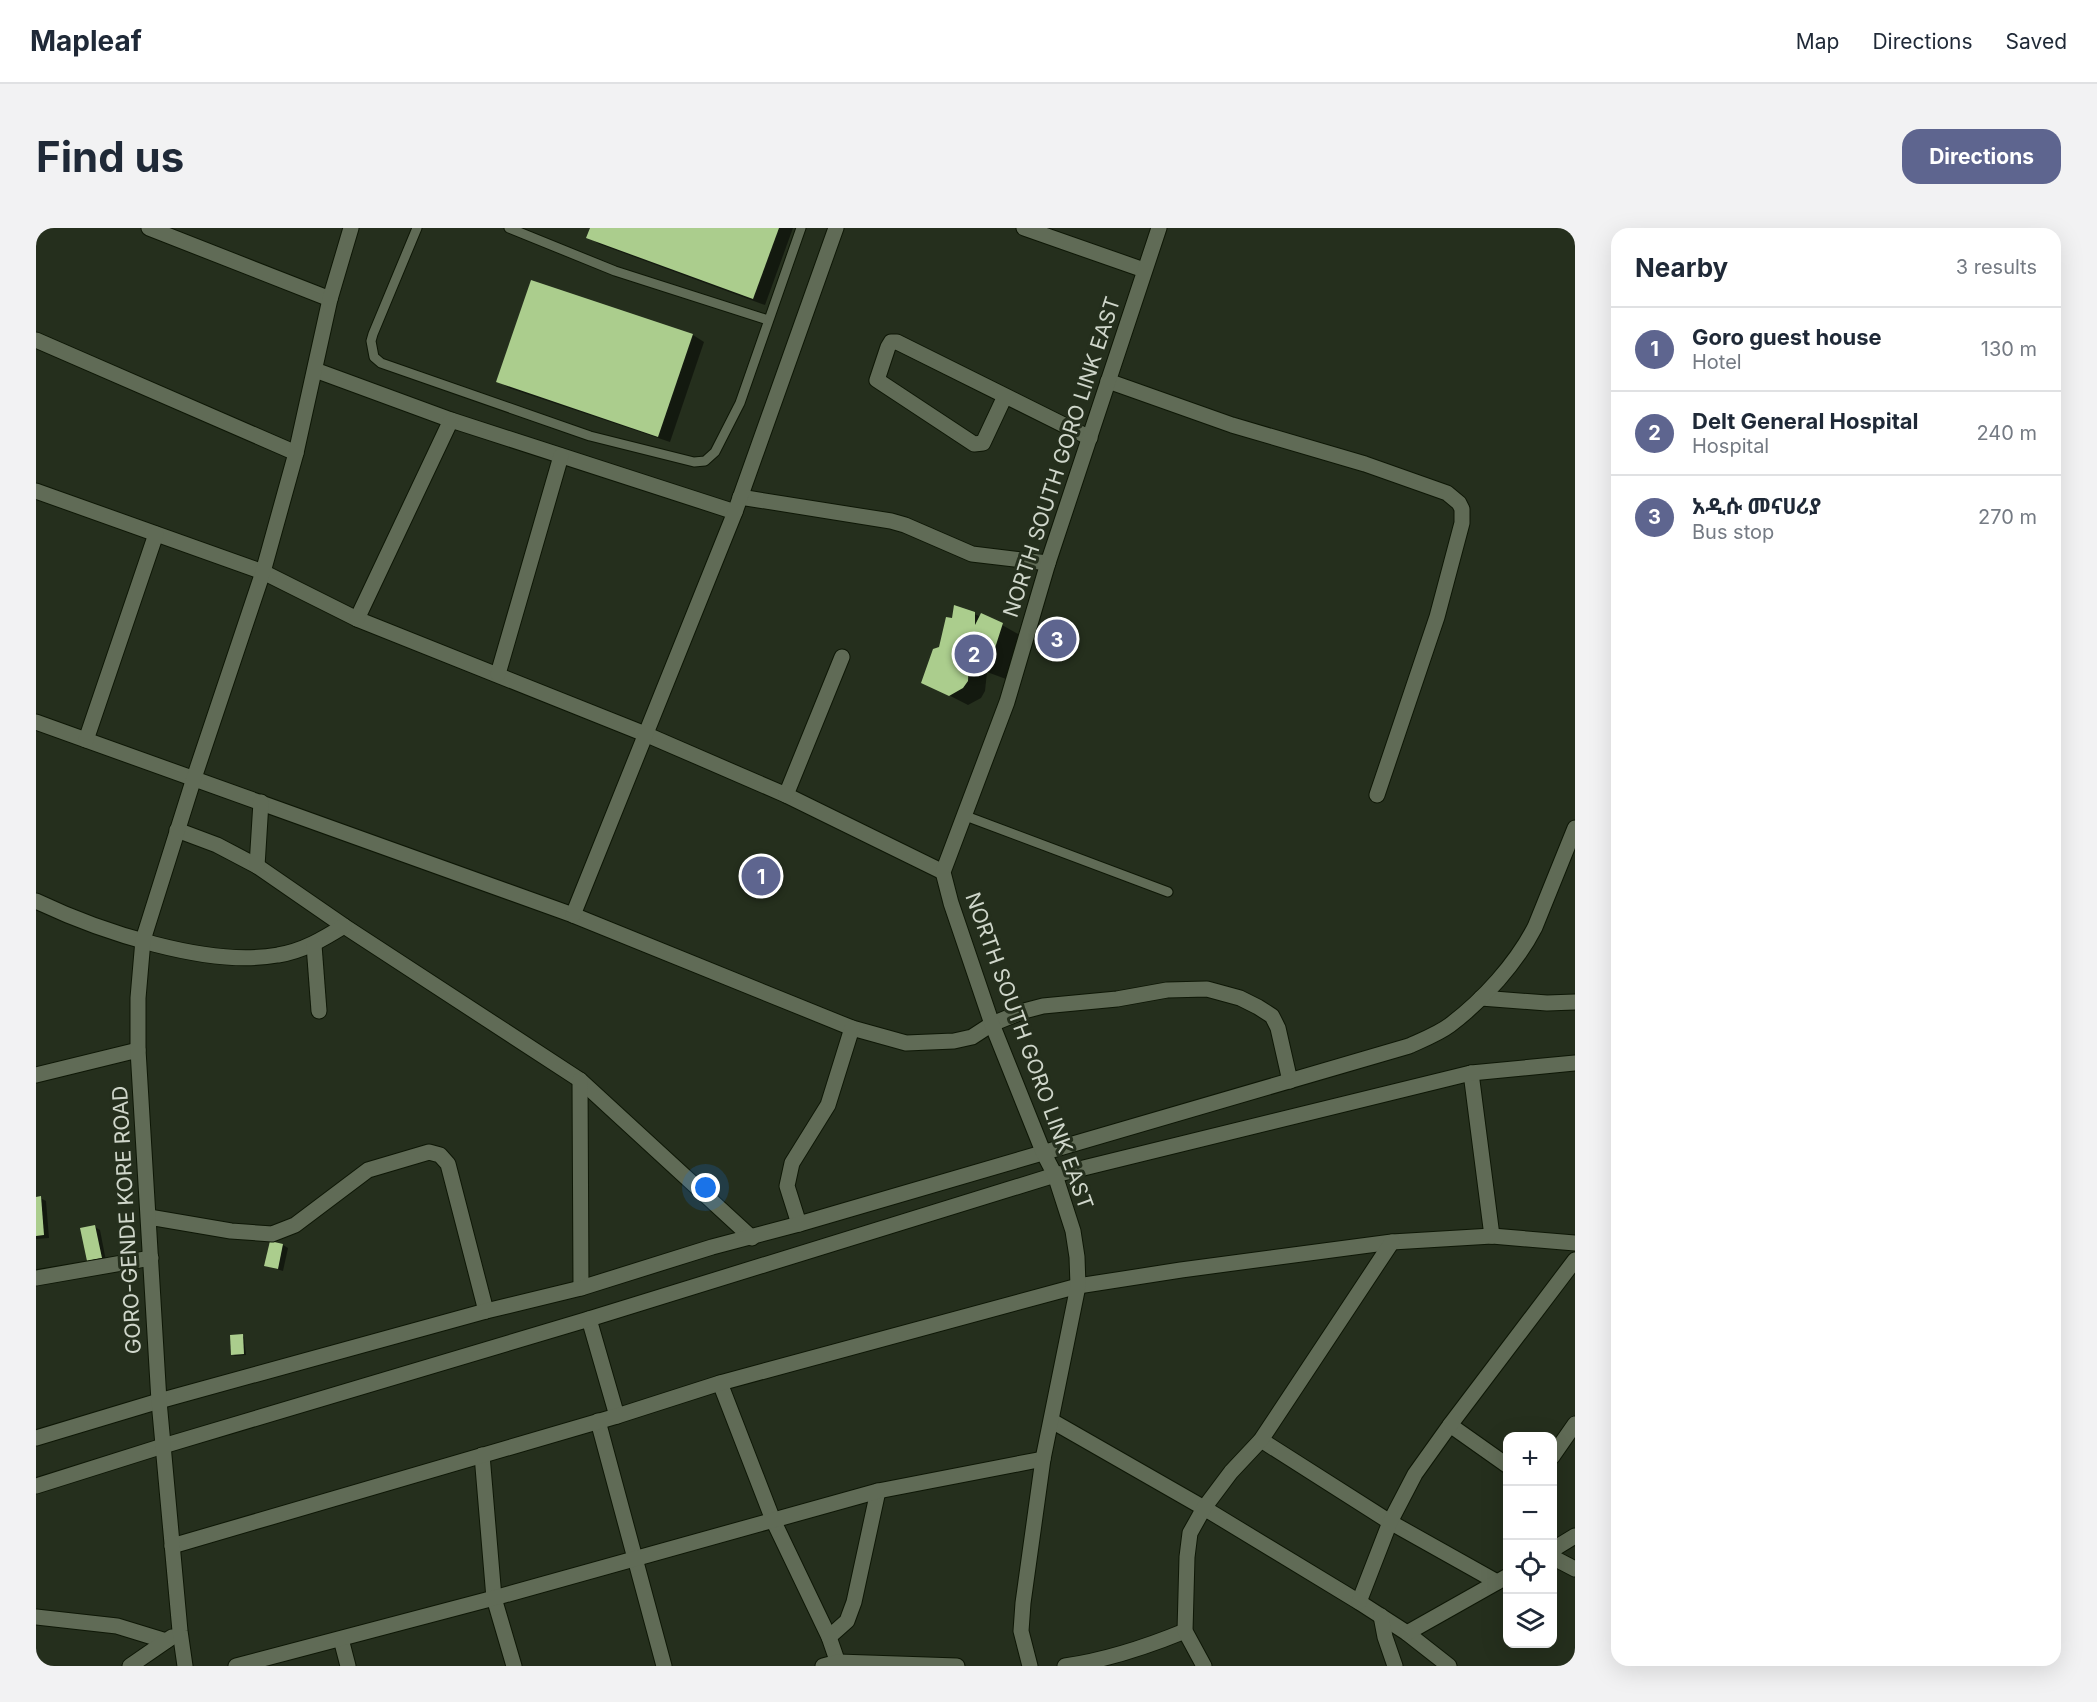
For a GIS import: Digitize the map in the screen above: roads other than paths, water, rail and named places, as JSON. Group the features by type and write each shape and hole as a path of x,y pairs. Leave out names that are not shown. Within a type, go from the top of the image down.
{"street":[{"path":"149,228 330,299"},
{"name":"GORO-GENDE KORE ROAD","path":"185,1666 159,1401 138,1050 138,999 143,940 263,572 296,453 330,299 351,228"},
{"path":"573,915 737,504 836,228"},
{"path":"1024,228 1144,270"},
{"name":"NORTH SOUTH GORO LINK EAST","path":"1030,1666 1021,1631 1043,1459 1078,1286 1077,1257 1072,1231 1055,1175 1044,1154 992,1024 951,903 943,872 1007,702 1048,563 1159,228"},
{"path":"36,340 296,453"},
{"path":"1005,396 983,443 974,444 877,380 888,346 894,341 1090,438"},
{"path":"315,370 451,420 561,456 737,504 891,521 972,554 1048,563"},
{"path":"1108,381 1232,425 1365,464 1446,493 1459,503 1462,509 1462,523 1437,617 1377,795"},
{"path":"357,619 451,420"},
{"path":"498,674 561,456"},
{"path":"36,491 263,572 357,619 645,734 786,795 943,872"},
{"path":"86,740 156,534"},
{"path":"786,795 842,657"},
{"path":"36,722 573,915 852,1028 906,1043 937,1043 972,1037 992,1024 1043,1006 1117,999 1167,990 1207,989 1240,999 1272,1016 1278,1028 1290,1081"},
{"path":"257,866 261,802"},
{"path":"36,1438 159,1401 486,1311 581,1288 712,1247 752,1238 1044,1154 1409,1046 1449,1026 1481,998 1529,938 1575,828"},
{"path":"177,830 217,845 257,866 344,926 580,1080 752,1238"},
{"path":"36,901 75,920 143,940 196,954 243,958 278,955 314,945 344,926"},
{"path":"314,945 319,1011"},
{"path":"1481,998 1547,1003 1575,1002"},
{"path":"800,1224 787,1185 792,1163 828,1105 852,1028"},
{"path":"36,1075 138,1050"},
{"path":"36,1486 1055,1175 1471,1073 1575,1063"},
{"path":"1471,1073 1492,1236"},
{"path":"580,1080 581,1288"},
{"path":"149,1217 231,1231 272,1234 295,1225 368,1170 429,1152 440,1155 448,1164 486,1311"},
{"path":"172,1545 617,1416 720,1383 1078,1286 1392,1242 1492,1236 1575,1243"},
{"path":"1204,1666 1185,1631 1190,1533 1204,1508 1231,1472 1261,1440 1392,1242"},
{"path":"36,1278 151,1258"},
{"path":"1359,1602 1390,1522 1415,1474 1575,1260"},
{"path":"589,1319 617,1416"},
{"path":"720,1383 773,1520 829,1637 833,1665 957,1666"},
{"path":"598,1421 664,1666"},
{"path":"1052,1421 1204,1508 1359,1602 1407,1633 1449,1666"},
{"path":"1557,1450 1575,1424"},
{"path":"1450,1425 1503,1462"},
{"path":"1261,1440 1390,1522 1502,1579"},
{"path":"482,1455 494,1598 514,1666"},
{"path":"236,1666 494,1598 878,1491 1043,1459"},
{"path":"829,1637 847,1621 854,1602 878,1491"},
{"path":"1557,1547 1575,1536"},
{"path":"1557,1560 1575,1569"},
{"path":"1407,1633 1502,1579"},
{"path":"1381,1616 1385,1637 1395,1666"},
{"path":"36,1617 117,1626 166,1641"},
{"path":"130,1666 180,1631"},
{"path":"1065,1666 1098,1661 1153,1644 1185,1631"},
{"path":"341,1639 348,1666"}],"lane":[{"path":"417,228 371,341 374,357 381,363 590,436 694,462 708,459 715,452 740,403 801,228"},
{"path":"509,228 615,271 768,320"},
{"path":"963,815 1168,892"}],"place":[{"name":"አዲሱ መናሀሪያ","path":"1057,639"},
{"name":"Delt General Hospital","path":"974,654"},
{"name":"Goro guest house","path":"761,876"}]}
